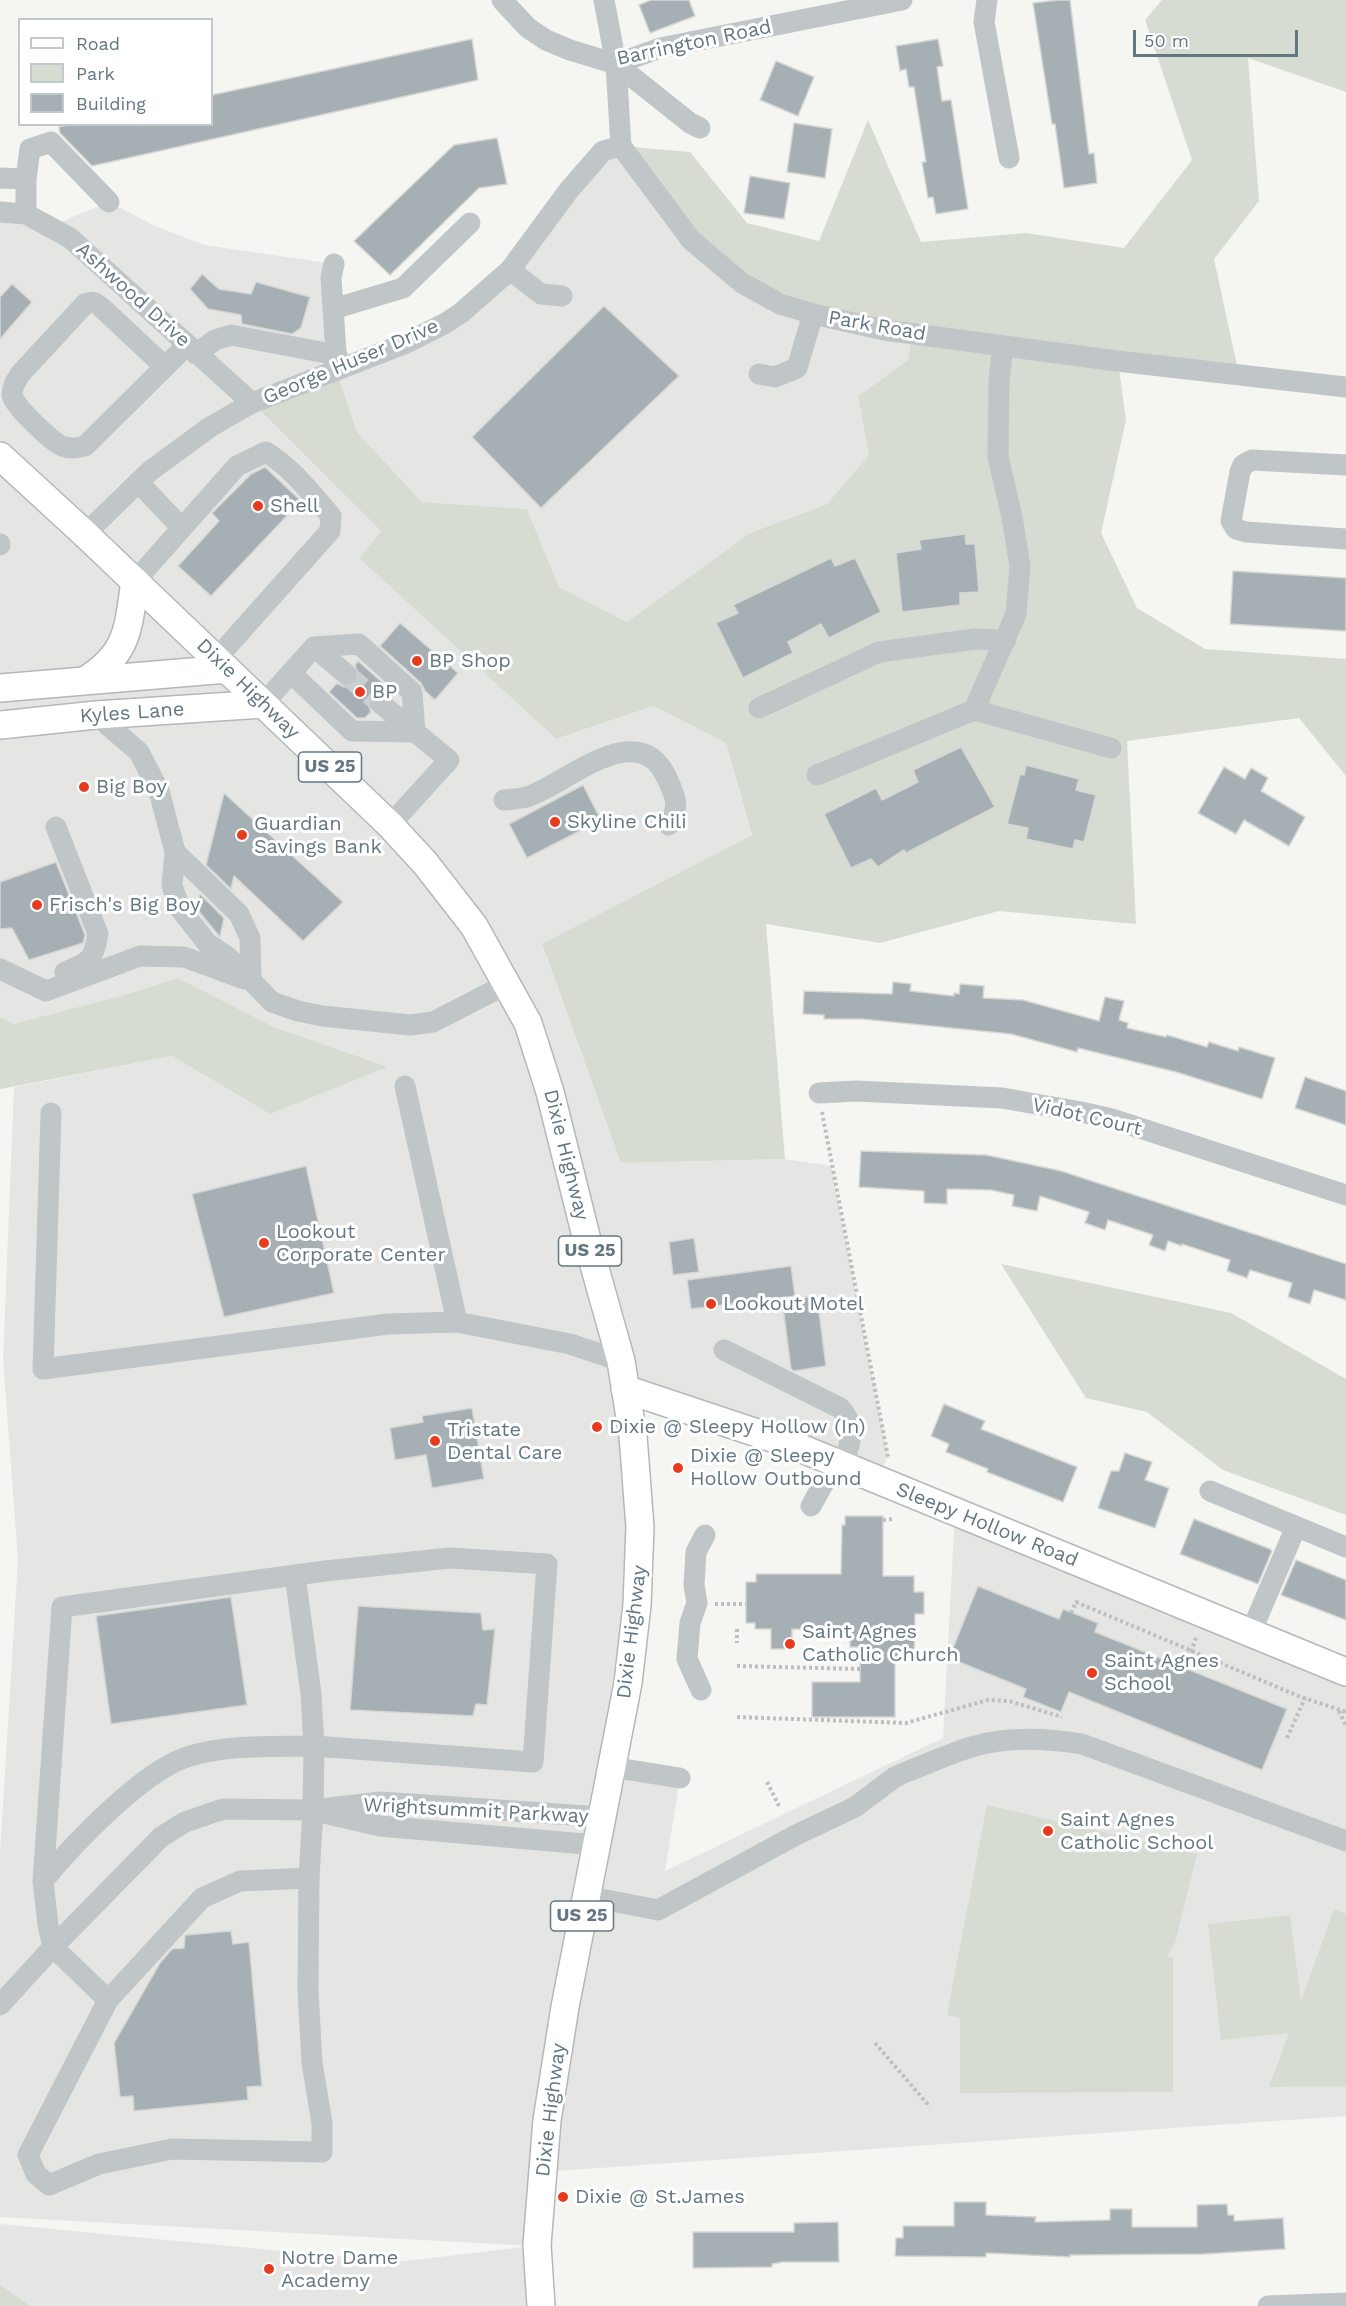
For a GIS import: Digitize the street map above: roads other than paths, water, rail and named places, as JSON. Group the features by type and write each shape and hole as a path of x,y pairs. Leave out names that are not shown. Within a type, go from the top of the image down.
{"main road":[{"name":"Dixie Highway","path":"0,456 135,581 390,825 425,863 474,926 507,984 528,1023 550,1092 587,1240 621,1361 633,1436 640,1518 640,1561 628,1683 565,2007 543,2149 537,2245 541,2306"},
{"path":"86,680 105,669 121,650 129,623 135,581"},
{"name":"Kyles Lane","path":"0,688 221,664"},
{"name":"Kyles Lane","path":"0,725 96,715 263,704"},
{"name":"Sleepy Hollow Road","path":"625,1389 793,1445 1346,1672"}],"street":[{"name":"Barrington Road","path":"502,0 528,28 546,40 616,64 660,48 902,0"},
{"path":"604,0 616,64 621,146"},
{"path":"987,0 984,22 1009,159"},
{"path":"616,64 690,123 700,128"},
{"name":"George Huser Drive","path":"85,534 138,482 175,450 210,427 252,403 337,363 404,344 461,313 510,270 569,190 603,151 621,146"},
{"name":"Park Road","path":"621,146 691,240 742,283 780,304 884,330 1346,387"},
{"path":"26,214 26,179 30,149 71,162 110,202"},
{"path":"0,178 26,179"},
{"name":"Ashwood Drive","path":"0,212 26,214 70,238 252,403"},
{"path":"333,309 403,288 470,223"},
{"path":"164,366 101,307 95,302 90,302 85,304 21,373 14,384 12,396 16,405 61,446 77,448 86,446 164,366 191,349 231,334 337,363 331,278 334,264"},
{"path":"510,270 541,294 562,296"},
{"path":"759,374 775,377 797,368 813,314"},
{"path":"974,710 1016,614 1020,566 1012,517 998,457 999,380 1003,346"},
{"path":"135,581 237,466 266,452 278,459 299,479 331,516 330,531 221,664"},
{"path":"1346,465 1252,460 1243,465 1240,472 1231,521 1236,529 1246,532 1346,538"},
{"path":"138,482 182,527"},
{"path":"759,708 879,652 975,639 1006,640"},
{"path":"263,704 314,647 360,644 412,692 415,732"},
{"path":"314,647 346,674"},
{"path":"291,673 352,731 415,732"},
{"path":"380,703 449,760 390,825"},
{"path":"818,775 974,710 1111,748"},
{"path":"96,715 139,752 159,790 175,852 172,886 181,910 207,943 228,958 272,1002 322,1016 410,1025 433,1022 507,984"},
{"path":"504,801 526,797 621,751 638,751 650,755 662,767 676,797 675,813 669,825"},
{"path":"34,985 88,962 95,951 98,934 56,827"},
{"path":"175,852 239,914 250,938 251,981"},
{"path":"0,969 46,991 140,957 184,957 251,981"},
{"path":"405,1086 457,1322"},
{"name":"Vidot Court","path":"819,1093 856,1091 1002,1098 1081,1112 1112,1119 1346,1195"},
{"path":"51,1113 43,1369 388,1324 457,1322 570,1344 621,1361"},
{"path":"724,1350 840,1408 849,1418 852,1433 839,1465 811,1506"},
{"path":"1210,1491 1346,1547"},
{"path":"1251,1632 1296,1527"},
{"path":"701,1689 687,1659 690,1623 697,1603 694,1585 696,1552 705,1535"},
{"path":"43,1881 68,1851 148,1778 186,1757 227,1748 314,1746 533,1762 547,1564 450,1558 295,1575 62,1607 43,1881 48,1925 53,1947 108,2000"},
{"path":"295,1575 311,1694 314,1746 308,1990 312,2063 322,2123 322,2152 172,2149 99,2164 49,2185 36,2174 27,2155 108,2000 202,1898 240,1881 309,1878"},
{"path":"586,1896 658,1910 796,1835 855,1807 906,1772 972,1747 1009,1740 1062,1740 1082,1744 1346,1841"},
{"path":"611,1767 680,1778"},
{"name":"Wrightsummit Parkway","path":"0,2005 53,1947 161,1837 185,1822 223,1809 313,1810 381,1802 602,1817"},
{"name":"Wrightsummit Parkway","path":"313,1810 380,1826 596,1845"},
{"path":"1268,2306 1346,2303"}],"tunnel":[{"path":"346,674 380,703"}],"place":[{"name":"Shell","path":"258,506"},
{"name":"BP Shop","path":"417,661"},
{"name":"BP","path":"360,692"},
{"name":"Big Boy","path":"84,787"},
{"name":"Skyline Chili","path":"555,822"},
{"name":"Guardian Savings Bank","path":"242,835"},
{"name":"Frisch's Big Boy","path":"37,905"},
{"name":"Lookout Corporate Center","path":"264,1243"},
{"name":"Lookout Motel","path":"711,1304"},
{"name":"Dixie @ Sleepy Hollow (In)","path":"597,1427"},
{"name":"Tristate Dental Care","path":"435,1441"},
{"name":"Dixie @ Sleepy Hollow Outbound","path":"678,1468"},
{"name":"Saint Agnes Catholic Church","path":"790,1644"},
{"name":"Saint Agnes School","path":"1092,1673"},
{"name":"Saint Agnes Catholic School","path":"1048,1831"},
{"name":"Dixie @ St.James","path":"563,2197"},
{"name":"Notre Dame Academy","path":"269,2269"}]}
